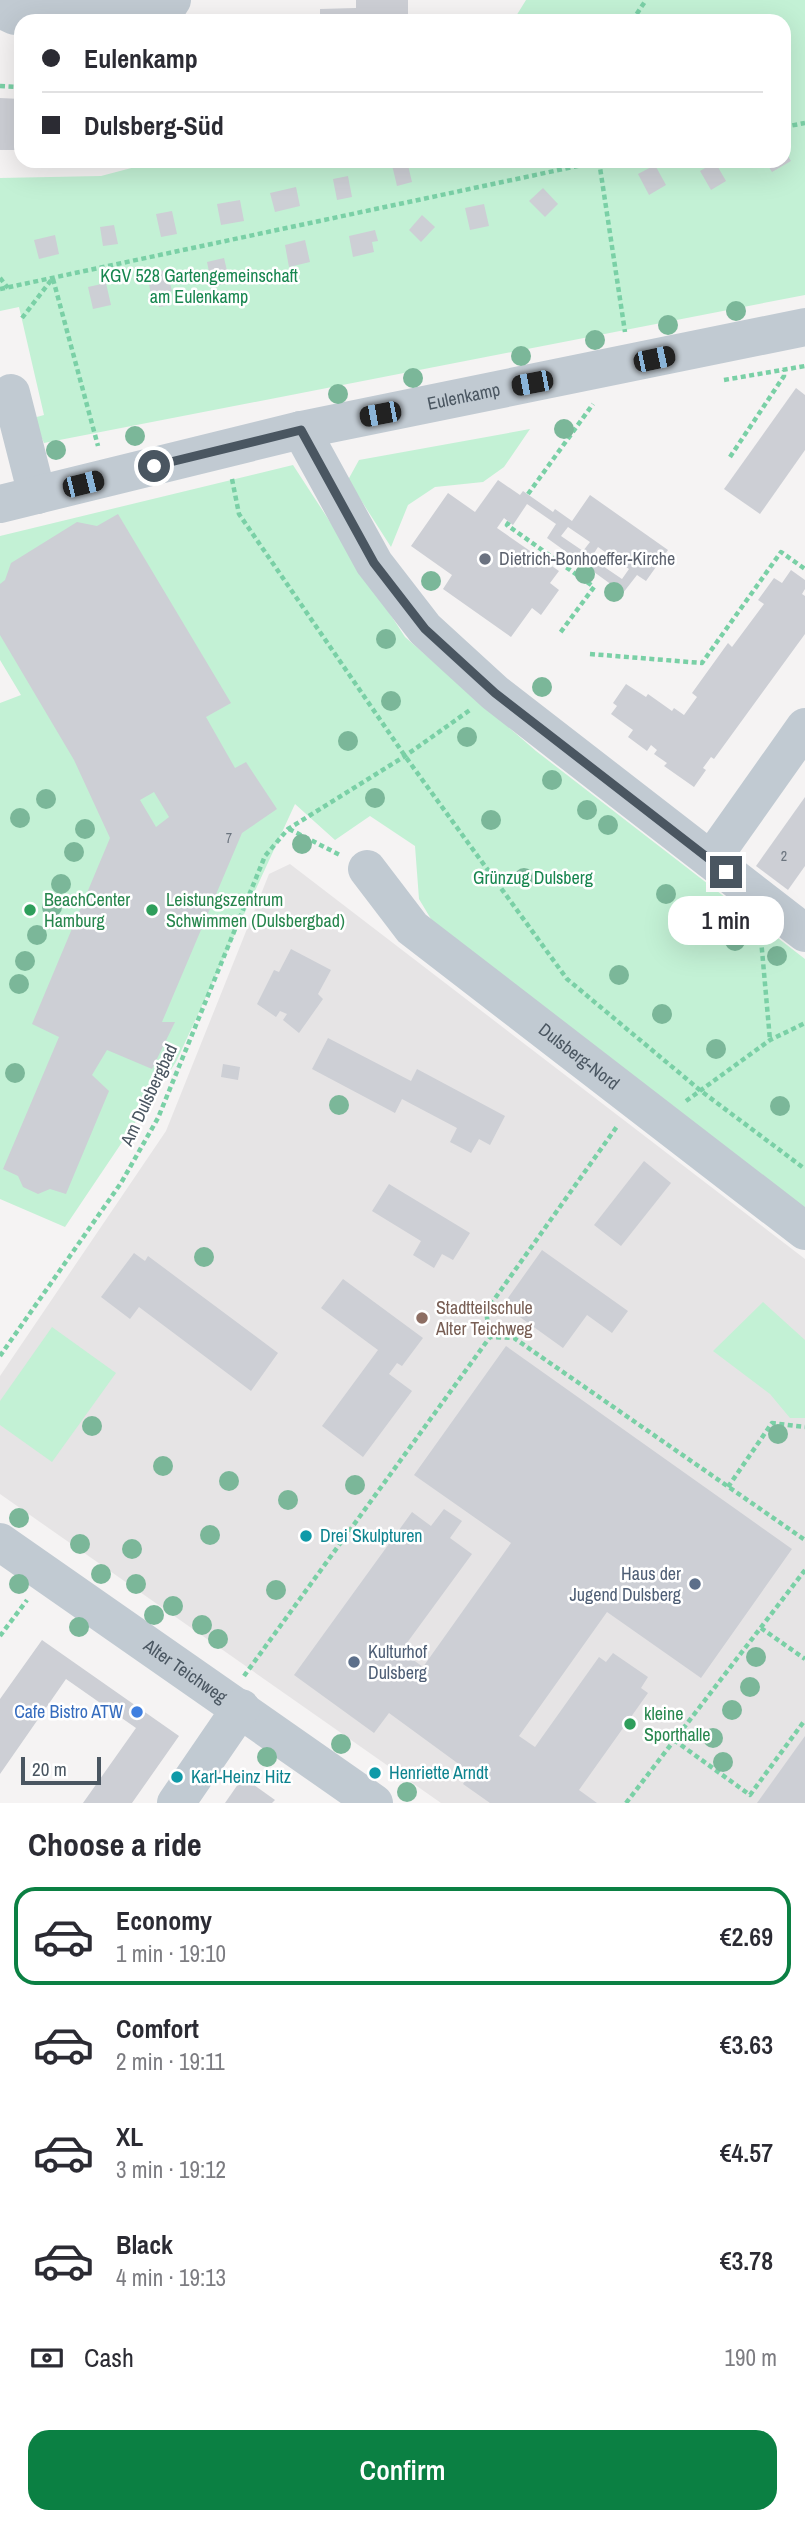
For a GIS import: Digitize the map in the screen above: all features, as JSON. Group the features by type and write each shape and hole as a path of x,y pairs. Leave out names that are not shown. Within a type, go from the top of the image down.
{"street":[{"path":"154,14 159,13 172,0"},
{"name":"Eulenkamp","path":"0,503 301,430 805,327"},
{"path":"11,393 37,495"},
{"path":"301,430 374,563 425,629 495,693 805,933"},
{"path":"711,860 805,727"},
{"name":"Dulsberg-Nord","path":"367,869 412,928 805,1231"},
{"name":"Alter Teichweg","path":"0,1542 371,1802"},
{"path":"176,1803 234,1704"}],"path":[{"path":"0,289 568,168"},
{"path":"601,168 629,364"},
{"path":"0,278 8,288"},
{"path":"22,318 53,279"},
{"path":"53,279 106,478"},
{"path":"730,457 784,376 784,370"},
{"path":"528,494 596,399"},
{"path":"231,475 239,514 405,756 567,979 701,1091 805,1169"},
{"path":"509,522 507,524 594,587 560,633"},
{"path":"590,654 702,663 781,552 805,569"},
{"name":"Am Dulsbergbad","path":"0,1356 121,1182 158,1118 265,856 288,829 405,756 495,693"},
{"path":"288,829 367,869"},
{"path":"757,895 770,1040"},
{"path":"701,1091 770,1040 805,1023"},
{"path":"234,1704 490,1337 486,1311 636,1100"},
{"path":"490,1337 513,1338 805,1540"},
{"path":"728,1487 772,1423 805,1427"},
{"path":"626,1803 805,1570"},
{"path":"0,1636 46,1574"},
{"path":"761,1628 805,1659"},
{"path":"674,1740 750,1795 805,1720"}],"shaded area":[{"name":"Stadtteilschule Alter Teichweg","path":"290,864 805,1259 805,1803 441,1803 0,1494 0,1376 166,1131 269,874"}],"green space":[{"name":"KGV 528 Gartengemeinschaft am Eulenkamp","path":"526,0 805,0 805,295 44,443 33,418 44,415 19,307 0,311 0,178 101,176 131,168 791,168 791,14 517,14"},
{"path":"530,429 504,467 483,482 435,487 408,505 391,547 348,480 359,460"},
{"name":"Grünzug Dulsberg","path":"293,465 405,637 536,751 805,959 805,1217 443,939 419,899 415,846 370,816 335,840 295,804 176,1062 65,1227 0,1199 0,703 21,695 0,660 0,536"},
{"path":"763,1302 805,1340 805,1418 790,1418 770,1394 713,1351"},
{"path":"52,1327 116,1373 52,1462 0,1425 0,1401"}],"building":[{"path":"356,0 408,0 408,14 320,14 320,9 356,8"},
{"path":"0,98 14,99 14,150 0,150"},
{"path":"393,168 409,168 412,182 397,186"},
{"path":"649,168 657,168 666,185 649,195 638,174"},
{"path":"705,168 718,168 726,181 711,190 700,171"},
{"path":"348,176 352,197 337,200 333,179"},
{"path":"296,187 300,206 275,212 270,193"},
{"path":"543,188 558,204 545,217 529,201"},
{"path":"240,200 244,221 221,225 217,204"},
{"path":"484,204 489,226 470,230 465,208"},
{"path":"172,211 177,234 161,237 156,214"},
{"path":"422,215 435,227 421,242 409,230"},
{"path":"114,225 118,244 103,246 100,227"},
{"path":"375,230 378,241 372,242 374,252 353,257 349,236"},
{"path":"55,235 59,254 39,259 34,240"},
{"path":"305,240 310,262 289,267 285,245"},
{"path":"224,258 230,283 212,286 207,262"},
{"path":"167,270 172,291 168,292 171,305 159,307 156,294 151,295 147,273"},
{"path":"106,283 111,305 93,309 88,287"},
{"path":"796,388 805,395 805,450 760,514 724,489"},
{"name":"Dietrich-Bonhoeffer-Kirche","path":"498,480 520,495 523,491 553,512 555,509 572,521 590,495 668,550 646,581 637,575 623,593 547,538 556,524 527,504 513,525 504,518 497,528 559,571 550,583 559,590 541,615 532,608 511,637 443,589 452,575 411,546 448,493 475,512","holes":["568,527 590,542 583,551 561,536","598,547 629,569 622,579 591,558"]},
{"name":"Leistungszentrum Schwimmen (Dulsbergbad)","path":"118,514 231,703 206,717 235,768 246,762 277,809 242,833 162,1022 175,1022 152,1069 107,1050 92,1075 109,1091 66,1194 50,1189 38,1194 23,1187 18,1176 3,1169 59,1037 32,1024 110,838 74,760 0,635 0,584 5,580 11,563 77,522 97,526","holes":["154,792 169,817 156,827 140,800"]},
{"path":"791,570 805,580 802,594 805,596 805,634 714,759 711,757 703,768 706,770 694,787 664,766 667,763 654,754 657,750 651,745 647,751 628,737 633,730 611,714 617,706 613,703 626,684 646,697 648,694 672,711 674,708 684,715 697,697 692,693 728,643 732,647 764,604 758,600 774,578 782,583"},
{"path":"805,797 805,866 788,890 756,866"},
{"path":"291,949 331,970 318,994 323,999 299,1033 283,1020 287,1014 280,1011 276,1017 257,1004 274,970 279,972"},
{"path":"328,1038 411,1081 417,1069 505,1116 490,1145 479,1139 471,1153 450,1142 457,1128 402,1099 395,1113 312,1069"},
{"path":"223,1064 240,1067 238,1080 221,1077"},
{"path":"644,1161 671,1183 621,1246 594,1225"},
{"path":"389,1184 470,1233 453,1260 442,1254 434,1268 413,1255 421,1241 372,1211"},
{"path":"542,1250 628,1311 612,1333 587,1315 563,1348 503,1305"},
{"path":"134,1253 145,1261 148,1256 278,1353 251,1391 139,1307 130,1319 101,1297"},
{"path":"343,1279 423,1338 402,1366 397,1363 389,1374 412,1391 363,1457 322,1426 378,1350 321,1308"},
{"path":"506,1346 792,1549 701,1678 607,1612 519,1736 535,1747 599,1657 606,1662 613,1653 648,1677 641,1688 648,1693 579,1790 597,1803 490,1803 463,1784 471,1773 389,1713 374,1733 294,1675 412,1512 431,1526 444,1509 462,1521 450,1538 472,1554 401,1651 423,1667 511,1543 414,1475"},
{"path":"42,1640 179,1736 132,1803 83,1803 136,1728 66,1679 0,1774 0,1699"},
{"path":"805,1736 805,1803 757,1803"},
{"path":"243,1777 275,1800 272,1803 225,1803"}],"place":[{"name":"Dietrich-Bonhoeffer-Kirche","path":"485,559"},
{"name":"BeachCenter Hamburg","path":"30,910"},
{"name":"Leistungszentrum Schwimmen (Dulsbergbad)","path":"152,910"},
{"name":"Stadtteilschule Alter Teichweg","path":"422,1318"},
{"name":"Drei Skulpturen","path":"306,1536"},
{"name":"Haus der Jugend Dulsberg","path":"695,1584"},
{"name":"Kulturhof Dulsberg","path":"354,1662"},
{"name":"Cafe Bistro ATW","path":"137,1712"},
{"name":"kleine Sporthalle","path":"630,1724"},
{"name":"Henriette Arndt","path":"375,1773"},
{"name":"Karl-Heinz Hitz","path":"177,1777"}],"route":[{"path":"154,466 301,430 374,563 425,629 495,693 726,872"}]}
